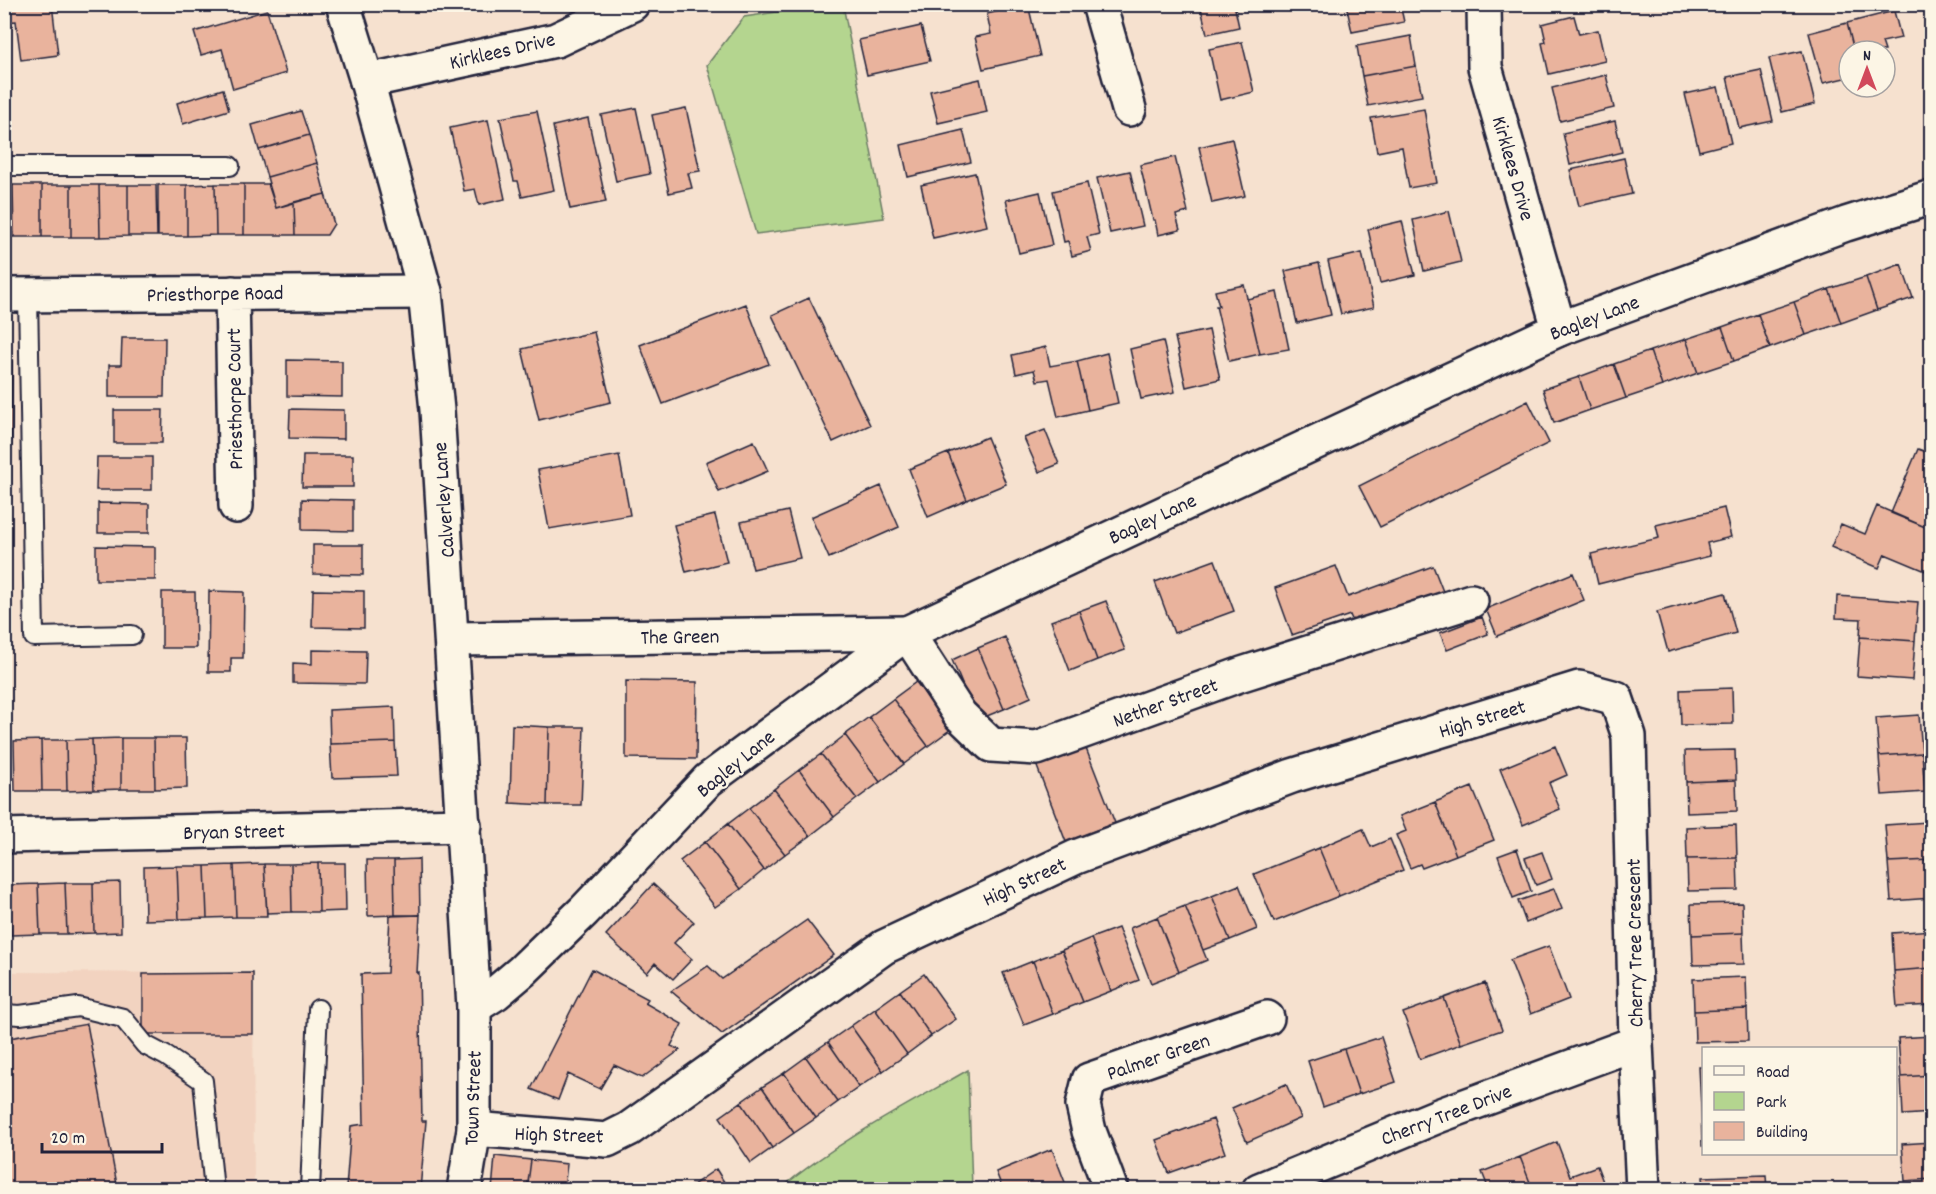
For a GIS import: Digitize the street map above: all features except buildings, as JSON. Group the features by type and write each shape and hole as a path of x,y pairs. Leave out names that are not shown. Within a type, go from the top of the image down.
{"street":[{"name":"Calverley Lane","path":"343,4 367,81 425,292 437,410 474,1007"},
{"name":"Kirklees Drive","path":"367,81 556,40 632,4"},
{"path":"1099,4 1129,109"},
{"name":"Kirklees Drive","path":"1484,4 1485,67 1559,328"},
{"name":"Bagley Lane","path":"474,1007 496,993 522,970 638,856 708,780 908,633 1559,328 1846,224 1932,197"},
{"name":"Priesthorpe Road","path":"16,295 425,292"},
{"name":"Priesthorpe Court","path":"232,293 236,506"},
{"name":"Nether Street","path":"908,633 960,715 991,745 1037,748 1242,674 1471,601"},
{"name":"The Green","path":"452,639 908,633"},
{"name":"High Street","path":"474,1129 607,1140 629,1129 884,947 1076,857 1292,776 1579,688 1616,698"},
{"name":"Cherry Tree Crescent","path":"1616,698 1629,736 1636,1043 1643,1190"},
{"name":"Bryan Street","path":"4,836 464,825"},
{"name":"Town Street","path":"464,1190 474,1129 474,1007"},
{"name":"Palmer Green","path":"1111,1190 1089,1131 1083,1105 1089,1080 1268,1018"},
{"name":"Cherry Tree Drive","path":"1258,1190 1438,1116 1636,1043"}],"lane":[{"path":"4,166 230,166"},
{"path":"16,295 34,638 132,635"},
{"path":"4,1014 20,1015 78,1007 123,1018 145,1045 203,1081 214,1190"},
{"path":"310,1190 318,1010"}],"shaded area":[{"path":"5,972 253,973 254,1189 5,1190"}],"green space":[{"path":"831,4 843,5 884,218 756,234 707,65 744,17"},
{"path":"968,1070 972,1189 780,1189 847,1140"}]}
